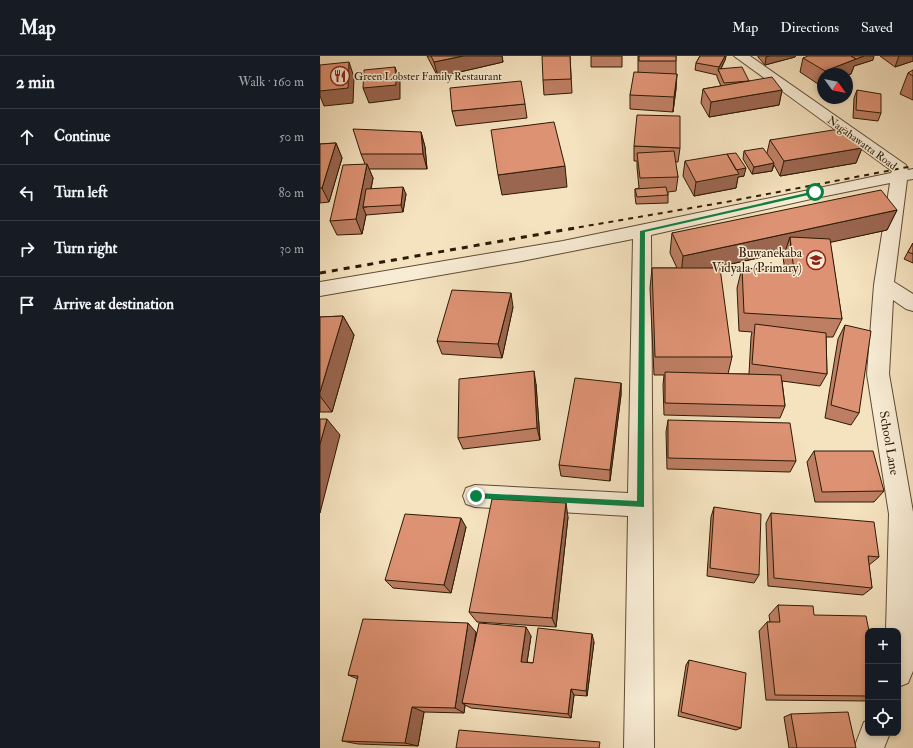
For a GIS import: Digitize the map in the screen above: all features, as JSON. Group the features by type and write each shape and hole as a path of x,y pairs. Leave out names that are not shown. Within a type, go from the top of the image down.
{"street":[{"name":"Nagahawatta Road","path":"741,56 900,169 906,175 884,285"},
{"path":"320,289 492,261 642,231 815,192 906,175"},
{"path":"639,748 642,231"},
{"path":"884,285 913,304"},
{"name":"School Lane","path":"884,285 878,374 901,514 900,664"},
{"path":"476,496 641,505"},
{"path":"869,748 874,736"}],"building":[{"path":"431,56 463,56 434,62"},
{"path":"542,56 570,56 571,79 543,80"},
{"path":"639,56 676,56 676,61 639,61"},
{"path":"700,56 725,56 719,67 696,63"},
{"path":"808,56 851,56 856,59 833,68 820,68 803,58"},
{"path":"851,56 864,56 856,59"},
{"path":"349,62 348,88 320,91 320,65"},
{"path":"395,67 396,85 363,88 364,70"},
{"path":"742,67 749,81 724,83 718,69"},
{"path":"913,70 913,76 908,73"},
{"path":"634,72 677,74 674,97 630,95"},
{"path":"772,77 782,90 711,102 703,89"},
{"path":"521,81 525,104 452,111 450,88"},
{"path":"857,90 881,94 881,113 856,110"},
{"path":"637,115 680,116 680,148 634,146"},
{"path":"554,122 565,166 498,175 491,130"},
{"path":"846,128 862,148 784,161 770,140"},
{"path":"353,129 421,132 423,154 361,154"},
{"path":"336,143 322,188 320,188 320,144"},
{"path":"763,148 774,163 754,167 744,151"},
{"path":"674,151 678,177 640,178 637,153"},
{"path":"736,153 746,168 736,170 727,154"},
{"path":"727,154 739,174 696,182 685,161"},
{"path":"367,164 356,219 330,221 343,165"},
{"path":"403,187 401,205 363,207 366,189"},
{"path":"666,187 668,195 637,197 635,189"},
{"path":"881,190 897,210 683,256 672,233"},
{"path":"790,237 830,239 842,319 744,313 742,268 794,271"},
{"path":"913,243 913,254 908,252"},
{"path":"652,268 720,268 732,357 655,357"},
{"path":"452,290 511,293 498,344 437,341"},
{"path":"343,316 320,392 320,317"},
{"path":"755,324 826,333 827,374 752,364"},
{"path":"845,325 871,331 859,413 831,405"},
{"path":"534,371 537,428 458,438 459,379"},
{"path":"665,372 781,375 785,406 665,403"},
{"path":"575,378 621,383 610,470 559,465"},
{"path":"320,419 327,419 320,444"},
{"path":"668,420 790,423 796,461 668,458"},
{"path":"814,451 873,451 884,491 822,492"},
{"path":"492,499 566,503 552,618 469,612"},
{"path":"714,507 761,514 759,575 710,568"},
{"path":"771,513 874,522 879,557 868,556 872,588 774,578"},
{"path":"405,514 461,518 444,585 385,580"},
{"path":"778,605 813,606 814,615 866,616 868,628 865,628 865,696 775,695 767,622 780,622"},
{"path":"363,619 468,623 455,708 412,707 405,743 342,741 358,676 348,675"},
{"path":"479,623 526,627 521,662 533,663 538,628 592,634 586,691 571,689 568,714 462,703"},
{"path":"689,660 746,673 741,728 681,712"},
{"path":"848,712 856,748 797,748 791,714"},
{"path":"459,730 600,742 599,748 456,748"}],"railway":[{"path":"569,229 726,202 913,166"},
{"path":"320,273 575,228"}],"place":[{"name":"Green Lobster Family Restaurant","path":"340,76"},
{"name":"Buwanekaba Vidyala (Primary)","path":"816,260"}],"route":[{"path":"476,496 641,505 642,231 815,192"}]}
